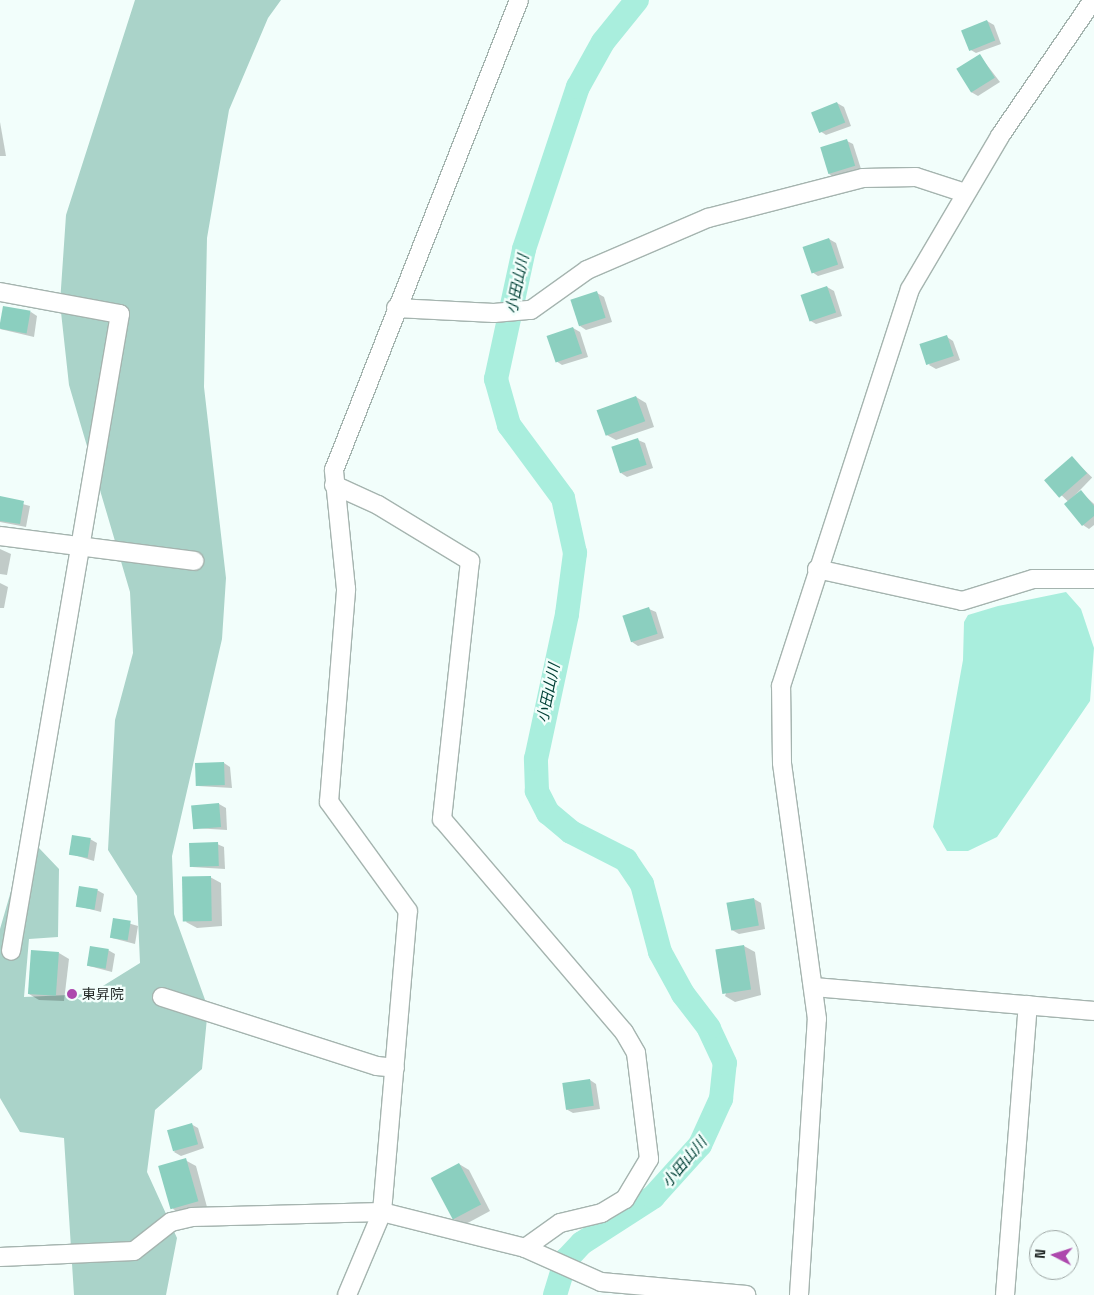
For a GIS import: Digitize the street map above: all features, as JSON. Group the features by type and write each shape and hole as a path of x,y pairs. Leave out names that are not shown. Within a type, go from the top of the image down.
{"street":[{"path":"346,1295 382,1212 408,911 329,802 346,589 334,485 334,470 351,422 519,0"},
{"path":"799,1295 817,1019 782,763 778,702 817,569 910,289 965,193 1093,0"},
{"path":"396,308 494,313 531,310 587,270 708,218 864,178 916,177 965,193"},
{"path":"0,292 120,314 11,951"},
{"path":"334,485 378,505 470,561 442,819 624,1032 636,1053 649,1159 625,1199 602,1213 560,1223 525,1248"},
{"path":"0,536 80,548 194,561"},
{"path":"817,569 962,601 1032,579 1094,579"},
{"path":"814,987 1094,1011"},
{"path":"162,997 377,1066 395,1068"},
{"path":"1005,1295 1028,1006"},
{"path":"0,1257 134,1252 172,1222 192,1217 382,1212 525,1248 601,1282 746,1295"}],"shaded area":[{"path":"135,0 281,0 268,18 229,110 207,238 204,387 226,578 222,639 172,856 174,914 208,1008 202,1069 155,1110 147,1172 177,1238 166,1295 74,1295 64,1138 20,1132 0,1098 0,929 13,884 39,848 59,869 58,937 29,939 24,997 90,994 140,963 137,896 108,850 115,720 133,653 130,592 69,385 60,303 66,215"},
{"path":"1066,592 1081,609 1094,648 1090,701 997,837 968,851 947,851 933,827 963,660 964,622 968,615 998,606"}],"building":[{"path":"987,20 995,40 969,51 961,30"},
{"path":"980,54 995,78 971,93 956,69"},
{"path":"837,102 845,122 819,133 811,112"},
{"path":"847,139 855,166 828,174 820,147"},
{"path":"829,238 838,264 812,274 803,247"},
{"path":"827,286 836,312 810,322 801,295"},
{"path":"597,291 606,318 579,326 570,300"},
{"path":"3,306 31,311 27,334 0,329"},
{"path":"573,327 582,353 556,363 547,336"},
{"path":"947,335 954,356 926,365 919,344"},
{"path":"636,396 645,421 606,436 597,410"},
{"path":"638,438 647,465 620,473 611,447"},
{"path":"1072,456 1087,473 1059,498 1044,480"},
{"path":"1081,490 1094,506 1094,516 1082,526 1064,504"},
{"path":"0,496 24,501 20,524 0,521"},
{"path":"649,607 658,634 631,642 622,616"},
{"path":"224,762 225,785 196,786 195,763"},
{"path":"219,803 221,827 193,829 191,805"},
{"path":"72,835 91,838 88,858 69,855"},
{"path":"218,842 219,866 190,867 189,843"},
{"path":"211,876 212,921 183,921 182,877"},
{"path":"79,886 98,889 94,910 76,907"},
{"path":"754,898 759,926 731,930 726,903"},
{"path":"113,918 131,921 128,941 110,938"},
{"path":"744,945 751,989 722,994 715,950"},
{"path":"90,946 109,949 106,969 87,966"},
{"path":"31,950 59,952 56,996 28,994"},
{"path":"590,1079 594,1106 566,1110 562,1083"},
{"path":"192,1123 198,1144 173,1151 167,1130"},
{"path":"186,1158 198,1201 171,1209 158,1166"},
{"path":"459,1163 481,1204 453,1220 431,1178"}],"waterway":[{"name":"小田山川","path":"555,1295 566,1260 582,1243 653,1197 700,1145 721,1099 725,1063 709,1028 683,994 660,952 642,884 626,860 571,832 548,813 537,791 536,759 567,614 575,553 563,498 509,425 496,379 524,249 578,87 603,42 637,0"}],"place":[{"name":"東昇院","path":"72,994"}]}
